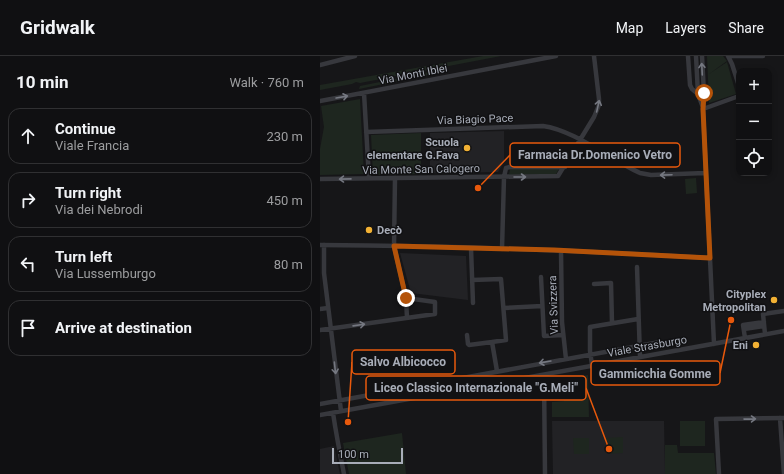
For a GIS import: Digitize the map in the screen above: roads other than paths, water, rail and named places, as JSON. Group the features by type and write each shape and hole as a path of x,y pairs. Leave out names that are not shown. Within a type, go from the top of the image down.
{"street":[{"path":"320,65 354,56"},
{"name":"Via Monti Iblei","path":"320,101 556,56"},
{"name":"Via Monte San Calogero","path":"320,179 560,175 594,117 599,105 600,99 594,56"},
{"path":"688,56 690,85 698,94"},
{"path":"696,56 698,94 703,109"},
{"path":"702,56 705,173 714,344"},
{"path":"736,77 729,56 763,56"},
{"path":"364,93 369,178"},
{"path":"703,109 736,97"},
{"name":"Via Biagio Pace","path":"366,132 537,125 555,128 580,140 640,174 651,176 705,173"},
{"path":"502,249 504,177 505,171 508,167 564,167"},
{"path":"396,178 394,246 406,298 407,318"},
{"path":"341,412 328,308 322,274 322,245 502,249 710,258"},
{"path":"472,248 473,303"},
{"name":"Via Svizzera","path":"561,251 562,322 566,358"},
{"path":"637,267 640,357"},
{"path":"541,277 544,336 563,335"},
{"path":"467,335 469,345 506,340 501,279 472,280"},
{"path":"594,284 611,283 612,324"},
{"path":"320,330 435,314 435,302 406,298"},
{"path":"504,308 542,306"},
{"path":"320,309 328,308"},
{"path":"765,334 763,314 784,311"},
{"path":"592,365 590,354 590,327 638,319"},
{"path":"745,338 744,329 764,324"},
{"name":"Viale Strasburgo","path":"320,415 784,331"},
{"path":"492,342 497,371"},
{"name":"Viale Strasburgo","path":"320,404 660,342"},
{"path":"544,374 545,474"},
{"path":"425,384 427,396"},
{"path":"333,413 336,437 339,443 344,474"},
{"path":"719,474 716,419 782,418 784,474"}],"place":[{"name":"Scuola elementare G.Fava","path":"467,148"},
{"name":"Farmacia Dr.Domenico Vetro","path":"478,188"},
{"name":"Decò","path":"369,230"},
{"name":"Cityplex Metropolitan","path":"774,300"},
{"name":"Gammicchia Gomme","path":"731,320"},
{"name":"Eni","path":"756,345"},
{"name":"Salvo Albicocco","path":"348,422"},
{"name":"Liceo Classico Internazionale \"G.Meli\"","path":"609,449"}]}
